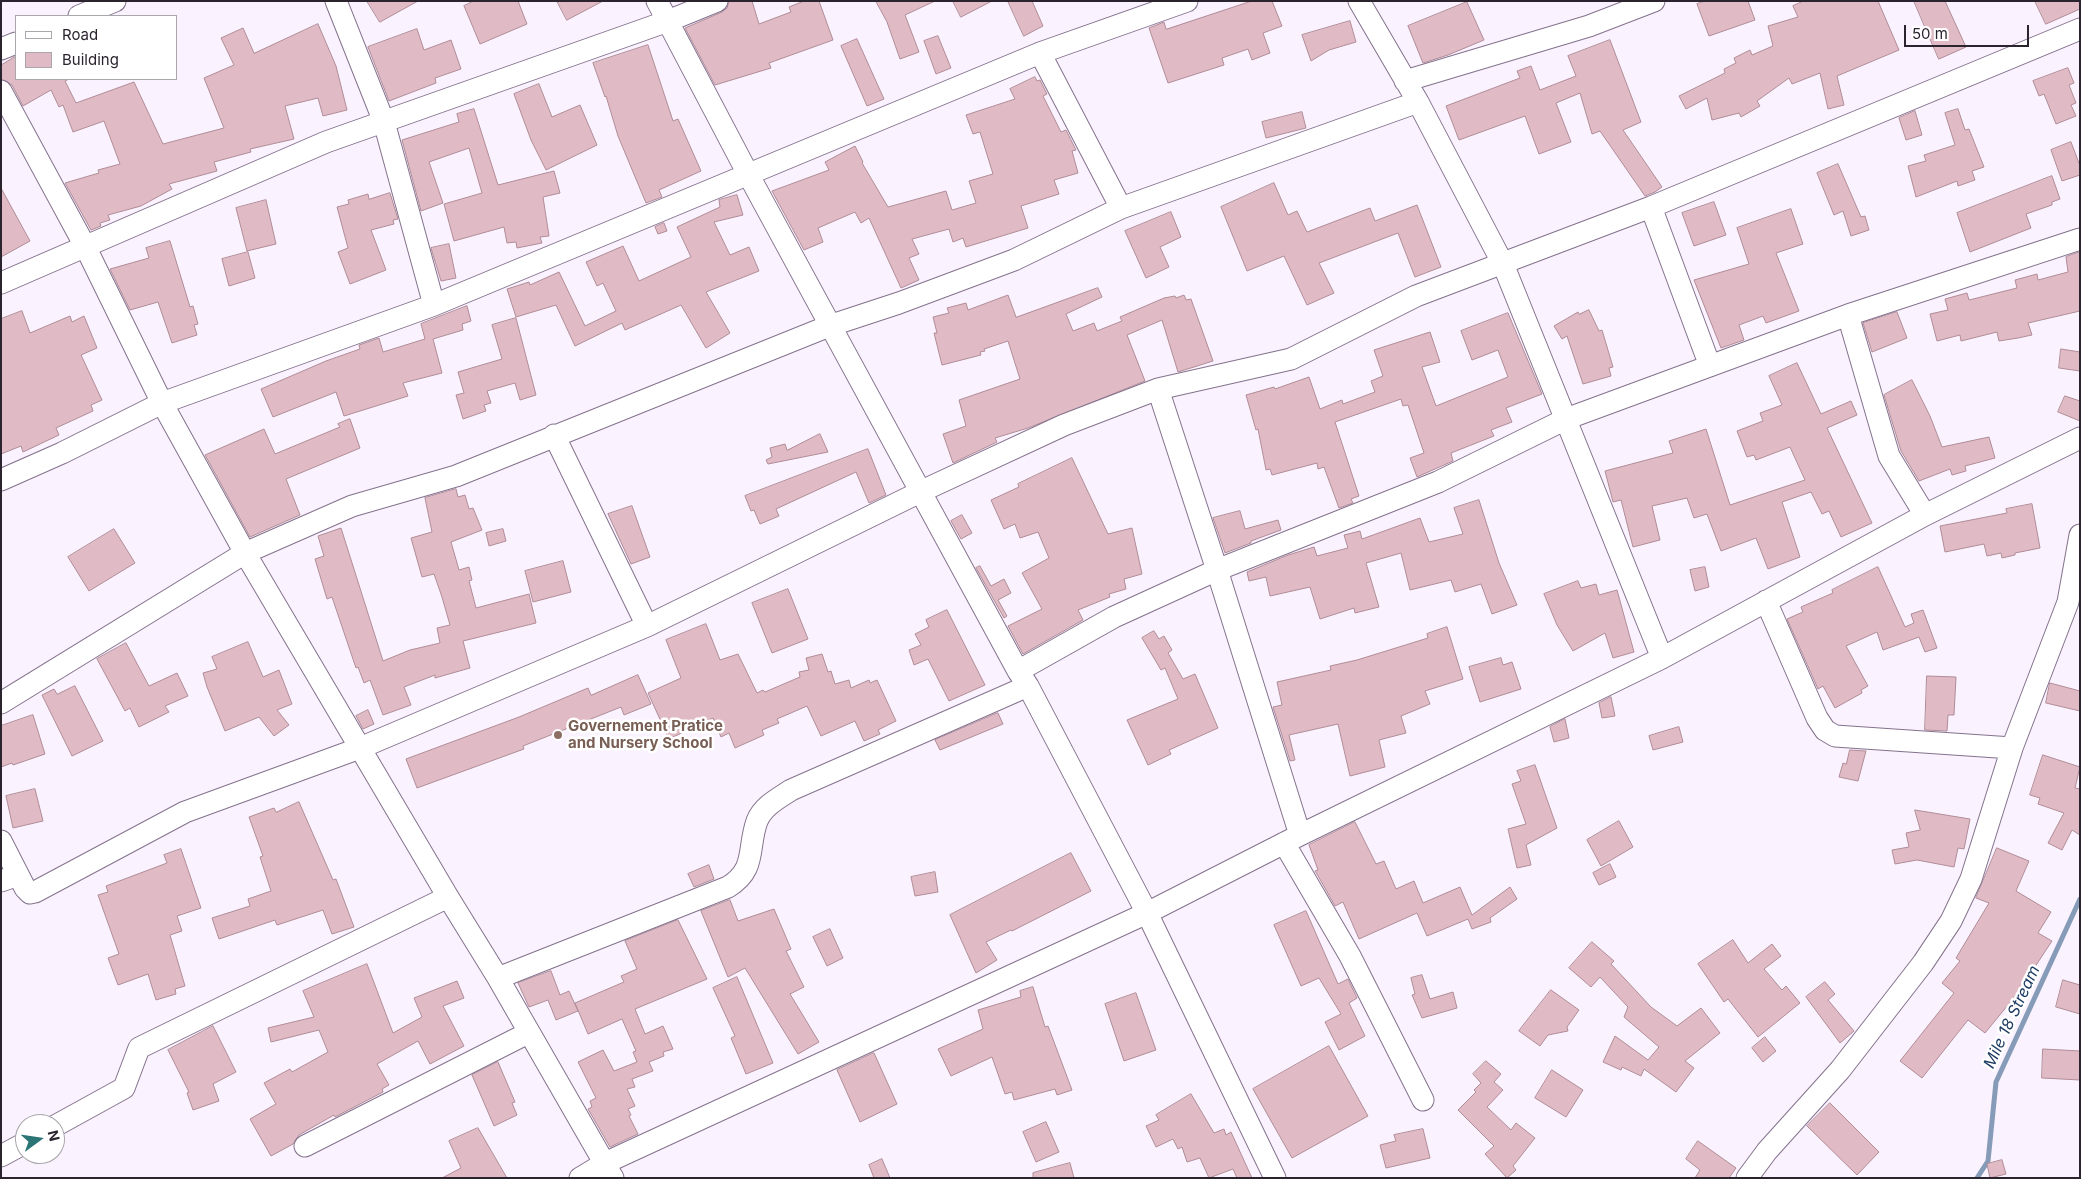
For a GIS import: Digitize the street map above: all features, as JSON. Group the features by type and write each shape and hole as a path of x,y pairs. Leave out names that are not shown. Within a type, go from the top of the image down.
{"street":[{"path":"82,15 115,1"},
{"path":"336,1 384,122 434,305"},
{"path":"657,1 829,326 922,491 1147,913 1275,1178"},
{"path":"1,283 326,142 668,21 717,1"},
{"path":"1,480 62,453 162,403 434,305 1040,53 1187,1"},
{"path":"1359,1 1418,102 1503,264 1662,658"},
{"path":"1405,81 1581,28 1654,1"},
{"path":"1,841 10,878 30,893 35,892 185,812 360,748 647,626 922,491 1064,425 1158,389 1291,359 1416,296 1651,206 2080,29"},
{"path":"1,50 15,43"},
{"path":"1040,53 1121,208"},
{"path":"1,91 84,246 162,403 245,553 448,897 498,978 609,1171"},
{"path":"1,703 245,553 365,500 456,476 829,326 899,303 1014,260 1121,208 1418,102"},
{"path":"1651,206 1710,366"},
{"path":"498,978 728,887 746,872 758,820 771,803 791,790 1023,679 1114,618 1217,570 1438,482 1566,419 1848,315 2080,238"},
{"path":"1848,315 1889,456 1896,471 1925,515"},
{"path":"1158,389 1217,570 1292,839 1423,1100"},
{"path":"554,436 647,626"},
{"path":"580,1178 609,1171 1147,913 1292,839 1662,658 1925,515 2080,438"},
{"path":"1747,1178 1767,1151 1840,1070 1923,963 1951,921 1971,879 2012,748 2068,602 2080,535"},
{"path":"1766,602 1817,718 1826,730 1835,736 2012,748"},
{"path":"65,1120 124,1088 139,1048 448,897"},
{"path":"305,1146 528,1032"},
{"path":"1,1156 15,1148"}],"building":[{"path":"367,1 418,1 380,22"},
{"path":"474,1 518,1 527,24 480,44 464,6"},
{"path":"557,1 603,1 567,20"},
{"path":"729,1 752,1 759,24 791,12 789,7 804,1 819,1 833,40 769,63 771,68 715,85 685,28 722,12 727,8"},
{"path":"876,1 935,1 905,15 919,52 900,59 887,22"},
{"path":"953,1 992,1 961,17"},
{"path":"1008,1 1032,1 1043,26 1024,36"},
{"path":"1252,1 1272,1 1282,26 1263,33 1270,53 1252,60 1248,49 1222,58 1224,65 1168,83 1149,28 1164,22 1166,29"},
{"path":"1705,1 1748,1 1755,20 1709,36 1697,4"},
{"path":"1804,1 1878,1 1899,50 1837,76 1844,105 1828,109 1820,73 1792,84 1789,78 1757,101 1760,106 1741,117 1739,113 1712,120 1707,98 1686,109 1679,96 1725,73 1724,69 1736,63 1734,58 1750,50 1752,55 1773,46 1768,26 1798,17 1793,6"},
{"path":"1914,1 1945,1 1966,47 1939,59"},
{"path":"2035,1 2080,1 2080,9 2046,24"},
{"path":"1467,2 1484,40 1423,63 1408,26"},
{"path":"1350,21 1356,42 1329,50 1311,61 1302,35"},
{"path":"318,24 336,66 347,110 323,116 318,98 285,106 294,139 250,149 251,152 214,162 217,171 169,184 172,189 141,206 108,215 110,220 100,223 101,226 91,230 65,183 99,173 98,170 120,164 104,121 73,132 63,105 59,107 51,90 23,106 12,85 1,79 1,65 15,57 15,80 67,80 65,81 76,103 134,82 163,144 224,128 204,78 234,65 221,38 243,28 254,53"},
{"path":"417,29 424,50 451,40 461,69 435,78 436,83 389,101 368,47"},
{"path":"938,36 951,68 936,74 924,41"},
{"path":"857,39 884,99 867,106 841,46"},
{"path":"1610,40 1641,122 1623,130 1662,187 1655,192 1645,196 1600,131 1592,134 1580,93 1556,103 1571,142 1539,154 1525,116 1459,140 1446,106 1520,78 1517,71 1531,66 1540,90 1576,76 1568,56"},
{"path":"648,45 673,121 678,119 701,171 659,190 662,197 646,203 618,136 606,96 593,63"},
{"path":"2068,68 2074,83 2069,85 2076,103 2071,105 2076,116 2056,124 2044,94 2039,96 2033,81"},
{"path":"1035,77 1037,81 1040,80 1047,94 1043,96 1061,132 1066,130 1076,150 1072,151 1078,173 1054,180 1059,194 1021,206 1028,228 966,247 963,238 953,242 949,229 912,239 919,254 909,258 919,280 901,288 869,218 861,223 855,212 818,228 823,242 804,250 772,191 829,170 825,162 855,146 862,163 888,207 946,191 952,210 976,203 969,181 993,174 980,132 973,134 966,115 1015,99 1010,89"},
{"path":"539,84 552,117 580,105 597,145 546,170 531,140 514,94"},
{"path":"474,109 498,185 554,171 560,193 543,197 549,236 540,237 542,243 517,248 516,242 507,243 504,227 454,241 444,204 482,193 469,148 429,162 443,203 421,211 402,140 459,122 457,114"},
{"path":"1958,109 1965,130 1969,129 1984,167 1972,171 1975,180 1958,186 1957,181 1916,197 1908,166 1926,161 1924,155 1955,145 1945,113"},
{"path":"1915,111 1922,135 1906,140 1899,118"},
{"path":"1302,112 1306,128 1266,138 1262,122"},
{"path":"2071,142 2080,166 2080,175 2062,181 2051,150"},
{"path":"1838,164 1861,217 1865,216 1869,230 1851,236 1843,211 1834,215 1817,173"},
{"path":"2052,176 2060,199 2052,202 2052,205 2026,214 2031,228 1970,252 1957,213"},
{"path":"1274,183 1288,215 1297,211 1307,232 1370,208 1375,221 1417,205 1441,267 1415,277 1398,233 1319,263 1334,293 1307,305 1284,256 1247,271 1221,207"},
{"path":"1,188 30,241 1,257"},
{"path":"390,193 398,219 393,220 394,224 371,230 386,270 350,284 338,252 348,248 337,207 349,204 348,200 368,194 369,199"},
{"path":"737,195 743,215 714,222 730,255 749,247 759,271 706,292 730,333 706,348 681,305 625,330 622,323 575,346 556,305 516,317 507,289 529,282 530,285 559,272 585,326 616,311 603,283 597,286 586,262 623,246 639,281 691,257 677,227 720,207 719,200"},
{"path":"266,200 276,244 247,251 236,208"},
{"path":"1714,202 1726,235 1694,246 1682,213"},
{"path":"1791,209 1803,244 1776,253 1799,311 1766,323 1763,316 1739,325 1744,340 1721,348 1694,280 1749,264 1737,228"},
{"path":"1171,212 1181,237 1160,247 1169,267 1146,278 1125,231"},
{"path":"664,223 667,231 658,234 655,227"},
{"path":"170,241 190,307 193,306 198,324 194,325 197,335 172,343 158,302 130,310 110,269 149,258 146,248"},
{"path":"449,244 456,278 441,281 431,248"},
{"path":"248,252 255,278 229,286 222,259"},
{"path":"2080,252 2080,311 2028,323 2032,335 2018,338 1999,341 1997,332 1961,341 1960,335 1937,341 1930,314 1948,310 1945,299 1967,293 1969,300 2017,288 2015,280 2037,274 2038,280 2068,272 2066,257"},
{"path":"1098,288 1102,297 1066,314 1073,331 1094,323 1097,331 1122,321 1120,317 1164,298 1175,296 1176,298 1184,295 1186,300 1191,299 1213,361 1178,372 1162,320 1127,335 1145,381 1028,428 995,438 997,442 953,463 943,434 966,426 959,400 1020,379 1008,341 984,349 985,351 980,352 981,355 942,365 934,333 937,333 933,317 949,313 947,308 966,303 968,310 1008,295 1016,317"},
{"path":"467,306 471,321 462,324 463,330 433,339 442,373 403,383 408,396 344,416 336,392 273,417 261,389 326,361 360,349 359,345 379,338 383,352 425,339 421,324"},
{"path":"1589,310 1599,331 1602,330 1613,367 1609,368 1611,376 1583,384 1567,336 1562,339 1554,326 1578,312 1579,314"},
{"path":"22,311 30,333 70,316 72,322 84,316 97,348 81,355 102,400 91,405 93,411 56,428 59,435 23,452 21,446 1,454 1,319"},
{"path":"1897,312 1907,338 1872,352 1863,323"},
{"path":"1508,313 1542,394 1506,408 1512,422 1491,430 1494,436 1451,453 1453,461 1417,477 1410,458 1424,453 1408,405 1403,406 1401,399 1335,422 1359,496 1351,499 1353,503 1339,508 1324,467 1318,469 1317,463 1272,475 1270,469 1266,470 1258,429 1256,430 1246,395 1274,387 1275,389 1309,377 1320,409 1342,400 1343,404 1375,392 1371,381 1383,376 1374,350 1430,332 1440,362 1422,367 1436,406 1508,377 1498,350 1472,360 1461,331"},
{"path":"516,318 536,395 520,400 515,383 487,391 491,403 484,405 486,411 463,419 456,395 464,393 458,372 502,359 492,325"},
{"path":"2061,349 2080,352 2080,371 2059,368"},
{"path":"1797,363 1821,414 1851,401 1857,415 1827,428 1872,523 1841,537 1829,511 1822,514 1811,492 1782,502 1800,557 1768,569 1756,538 1721,551 1707,514 1694,518 1687,498 1652,506 1660,540 1633,547 1621,500 1613,502 1605,471 1673,453 1669,441 1706,429 1730,505 1805,480 1790,447 1756,460 1754,455 1747,457 1737,431 1763,421 1760,413 1782,405 1769,376"},
{"path":"1912,380 1930,416 1942,447 1989,437 1995,458 1965,466 1966,471 1952,475 1950,469 1919,481 1901,451 1884,395"},
{"path":"2065,396 2080,401 2080,421 2058,412"},
{"path":"350,419 360,448 286,479 300,515 250,537 205,455 264,429 275,454 340,427 338,424"},
{"path":"820,434 828,452 768,464 766,460 772,457 770,448 785,444 787,450"},
{"path":"868,449 886,495 869,503 856,472 776,509 779,516 760,524 754,510 751,511 745,496"},
{"path":"1072,458 1108,534 1132,528 1142,574 1124,579 1126,589 1109,594 1110,597 1078,610 1083,620 1023,654 1008,626 1042,609 1022,573 1049,558 1038,532 1020,538 1015,524 1004,529 991,500 1019,487 1018,484"},
{"path":"456,489 458,497 465,495 469,509 473,508 482,530 451,542 459,570 469,567 472,580 469,581 476,608 529,594 536,623 463,641 470,668 435,678 435,675 404,687 411,705 383,715 370,680 364,683 358,667 356,668 332,597 327,599 315,559 324,556 318,536 341,528 383,661 410,650 440,643 437,628 450,625 434,574 422,577 411,538 432,532 425,498"},
{"path":"1479,500 1499,563 1517,605 1492,614 1481,584 1455,592 1451,580 1410,590 1401,553 1366,563 1379,607 1355,613 1354,608 1320,619 1310,587 1270,596 1266,577 1249,581 1247,572 1288,555 1314,547 1317,556 1348,548 1344,535 1360,531 1362,539 1420,518 1429,542 1463,534 1454,508"},
{"path":"2032,504 2040,548 2015,553 2015,555 2002,558 2001,553 1987,556 1984,544 1945,552 1940,526 2007,513 2006,509"},
{"path":"632,506 650,557 631,564 608,514"},
{"path":"1240,511 1245,529 1278,520 1281,530 1225,553 1213,518"},
{"path":"962,515 972,533 961,539 951,521"},
{"path":"114,529 135,563 89,591 68,557"},
{"path":"503,529 506,541 489,546 486,533"},
{"path":"563,561 571,592 533,602 525,571"},
{"path":"980,566 991,586 1004,579 1011,593 998,600 1007,616 1004,618 976,568"},
{"path":"1705,567 1709,587 1695,591 1690,570"},
{"path":"1878,567 1905,627 1914,623 1911,614 1923,610 1937,648 1925,652 1919,637 1883,650 1877,632 1846,646 1868,686 1861,690 1862,693 1835,708 1823,686 1818,689 1787,619 1803,612 1801,607 1833,593 1832,590"},
{"path":"1578,581 1581,588 1596,584 1599,595 1617,590 1634,652 1613,658 1605,633 1573,651 1557,625 1544,594"},
{"path":"788,589 808,639 772,653 752,603"},
{"path":"947,610 985,685 949,701 928,659 914,665 909,650 921,645 915,634 929,627 926,620"},
{"path":"706,624 720,660 738,654 757,693 763,690 765,692 800,677 799,672 809,670 806,658 822,654 828,672 831,671 835,684 849,680 851,688 869,680 870,683 877,680 896,721 878,730 880,734 864,741 855,721 821,736 807,706 777,719 779,723 762,730 764,735 735,748 729,733 721,737 713,718 669,739 648,693 681,678 666,640"},
{"path":"1447,627 1463,679 1425,691 1430,704 1401,716 1406,733 1379,740 1385,767 1350,776 1338,724 1289,735 1295,760 1290,761 1273,707 1282,705 1277,682 1331,670 1330,666 1357,660 1428,638 1427,634"},
{"path":"1154,631 1159,639 1164,636 1172,650 1168,653 1183,679 1195,674 1218,728 1169,750 1171,754 1148,765 1127,720 1178,699 1165,668 1161,670 1142,638"},
{"path":"248,642 263,677 279,670 292,704 277,710 289,725 274,736 259,717 225,731 203,673 217,669 212,657"},
{"path":"126,643 149,686 177,673 188,696 165,706 169,712 139,727 130,708 125,711 97,659"},
{"path":"1501,658 1503,665 1512,662 1521,689 1480,702 1469,667"},
{"path":"638,675 651,704 624,715 621,707 523,746 524,749 417,788 406,759 519,717 588,688 591,695"},
{"path":"1927,676 1956,677 1954,715 1948,715 1947,731 1925,730"},
{"path":"2050,683 2080,691 2080,711 2046,703"},
{"path":"75,686 103,741 72,756 42,695 54,689 57,694"},
{"path":"1611,697 1615,716 1602,718 1599,703"},
{"path":"368,710 374,724 363,729 356,716"},
{"path":"998,713 1003,724 940,750 935,740"},
{"path":"33,715 45,754 1,767 1,726"},
{"path":"1565,719 1569,738 1554,742 1550,727"},
{"path":"1679,727 1683,742 1653,750 1649,736"},
{"path":"1850,750 1866,751 1858,781 1839,777 1843,763 1846,764"},
{"path":"2043,755 2080,767 2075,788 2080,789 2080,835 2072,830 2062,850 2048,843 2064,813 2038,804 2040,798 2030,795"},
{"path":"1535,765 1557,828 1526,845 1531,865 1517,868 1508,829 1526,824 1512,784 1521,781 1517,771"},
{"path":"35,789 43,821 13,828 6,796"},
{"path":"299,802 333,880 336,879 354,927 332,934 323,910 277,925 275,920 219,939 212,918 250,906 248,899 271,891 260,857 263,856 249,817 274,808 276,812"},
{"path":"1915,810 1970,819 1964,849 1958,848 1954,867 1917,860 1895,864 1892,850 1909,847 1906,833 1920,830"},
{"path":"1619,821 1633,847 1601,866 1587,840"},
{"path":"1355,822 1376,864 1384,861 1396,889 1414,881 1423,903 1460,887 1472,915 1510,887 1517,899 1490,918 1491,922 1472,929 1468,919 1427,936 1417,913 1359,939 1343,902 1335,906 1315,871 1318,870 1309,845"},
{"path":"1997,848 2029,861 2016,891 2051,912 2038,933 2052,941 2017,994 1985,1033 1968,1020 1922,1078 1900,1061 1954,993 1942,983 1960,961 1956,958 1989,903 1976,898"},
{"path":"181,849 201,908 177,916 182,931 170,935 185,986 175,989 176,994 156,1000 148,974 118,985 108,958 119,954 98,895 108,892 106,886 167,863 164,855"},
{"path":"1071,853 1091,891 986,942 997,960 976,973 950,915"},
{"path":"1610,864 1616,877 1599,885 1593,873"},
{"path":"709,865 714,879 694,887 688,874"},
{"path":"935,872 938,892 915,896 911,877"},
{"path":"730,900 738,921 774,909 791,949 786,951 804,987 790,994 819,1042 798,1054 745,968 728,977 701,911"},
{"path":"1306,911 1338,984 1348,979 1357,998 1349,1003 1365,1036 1339,1050 1325,1022 1341,1014 1319,978 1301,986 1274,925"},
{"path":"678,920 707,979 635,1009 645,1034 663,1026 673,1049 663,1052 664,1056 649,1062 653,1071 632,1079 635,1087 627,1089 635,1106 628,1109 631,1115 629,1116 638,1134 610,1147 588,1109 592,1107 590,1101 596,1098 578,1062 603,1050 614,1071 637,1062 633,1052 636,1051 622,1019 588,1034 575,1003 624,982 621,976 637,969 625,941"},
{"path":"830,929 843,958 827,966 813,937"},
{"path":"1733,940 1748,963 1772,944 1781,956 1764,969 1782,990 1786,986 1800,1003 1758,1037 1728,999 1724,1002 1698,964"},
{"path":"1592,942 1614,961 1611,964 1651,1007 1677,1026 1701,1008 1720,1033 1685,1061 1694,1068 1676,1092 1644,1069 1641,1076 1622,1067 1621,1070 1603,1062 1615,1036 1648,1060 1659,1047 1624,1017 1628,1007 1600,977 1591,987 1569,968"},
{"path":"367,964 393,1033 422,1017 414,998 457,981 464,998 443,1006 464,1046 430,1064 418,1041 377,1064 389,1085 382,1089 383,1092 335,1117 334,1115 299,1135 293,1144 271,1156 250,1119 276,1104 264,1083 290,1069 292,1072 328,1052 319,1030 271,1042 268,1028 314,1017 303,991"},
{"path":"551,971 560,995 569,991 578,1011 556,1020 548,1000 529,1007 518,983"},
{"path":"1422,975 1430,999 1453,992 1457,1008 1422,1018 1412,995 1415,994 1411,978"},
{"path":"737,977 773,1063 746,1074 731,1038 735,1036 713,988"},
{"path":"2063,980 2080,985 2080,1014 2056,1007"},
{"path":"1825,982 1835,994 1828,1000 1854,1031 1840,1043 1806,997"},
{"path":"1033,987 1045,1027 1048,1026 1072,1090 1057,1095 1055,1089 1014,1100 1012,1092 1005,1094 992,1057 951,1076 938,1049 983,1029 978,1010 1021,997 1020,991"},
{"path":"1551,990 1579,1010 1567,1027 1568,1031 1548,1035 1540,1046 1519,1031"},
{"path":"1136,993 1156,1050 1124,1061 1105,1004"},
{"path":"213,1026 236,1072 213,1084 219,1101 193,1110 187,1093 189,1092 168,1050"},
{"path":"1765,1037 1776,1051 1763,1062 1752,1048"},
{"path":"1329,1046 1368,1116 1292,1158 1253,1089"},
{"path":"2043,1049 2080,1051 2080,1080 2042,1078"},
{"path":"874,1053 897,1104 860,1122 837,1070"},
{"path":"1486,1061 1501,1074 1494,1082 1503,1090 1487,1107 1511,1130 1516,1123 1535,1138 1513,1166 1516,1170 1507,1178 1485,1154 1494,1146 1458,1110 1476,1092 1474,1090 1481,1083 1473,1074"},
{"path":"498,1062 515,1102 512,1103 517,1115 494,1126 472,1075"},
{"path":"1552,1070 1583,1090 1566,1117 1535,1098"},
{"path":"1191,1094 1214,1133 1224,1129 1226,1135 1231,1132 1252,1178 1237,1178 1233,1169 1209,1178 1200,1158 1187,1162 1182,1147 1178,1149 1173,1139 1156,1147 1146,1126 1159,1120 1156,1115"},
{"path":"1830,1103 1879,1152 1857,1175 1807,1126"},
{"path":"1046,1122 1059,1152 1036,1162 1023,1132"},
{"path":"478,1128 507,1178 442,1178 461,1168 449,1141"},
{"path":"1423,1129 1430,1158 1386,1168 1380,1145 1396,1141 1394,1135"},
{"path":"1698,1141 1736,1168 1729,1178 1695,1178 1700,1170 1686,1159"},
{"path":"882,1159 890,1178 874,1178 869,1165"},
{"path":"2002,1160 2006,1174 1990,1178 1987,1164"},
{"path":"1070,1163 1074,1178 1033,1178 1033,1173"}],"waterway":[{"name":"Mile 18 Stream","path":"1977,1178 1988,1161 1996,1082 2080,899"}],"place":[{"name":"Governement Pratice and Nursery School","path":"558,735"}]}
